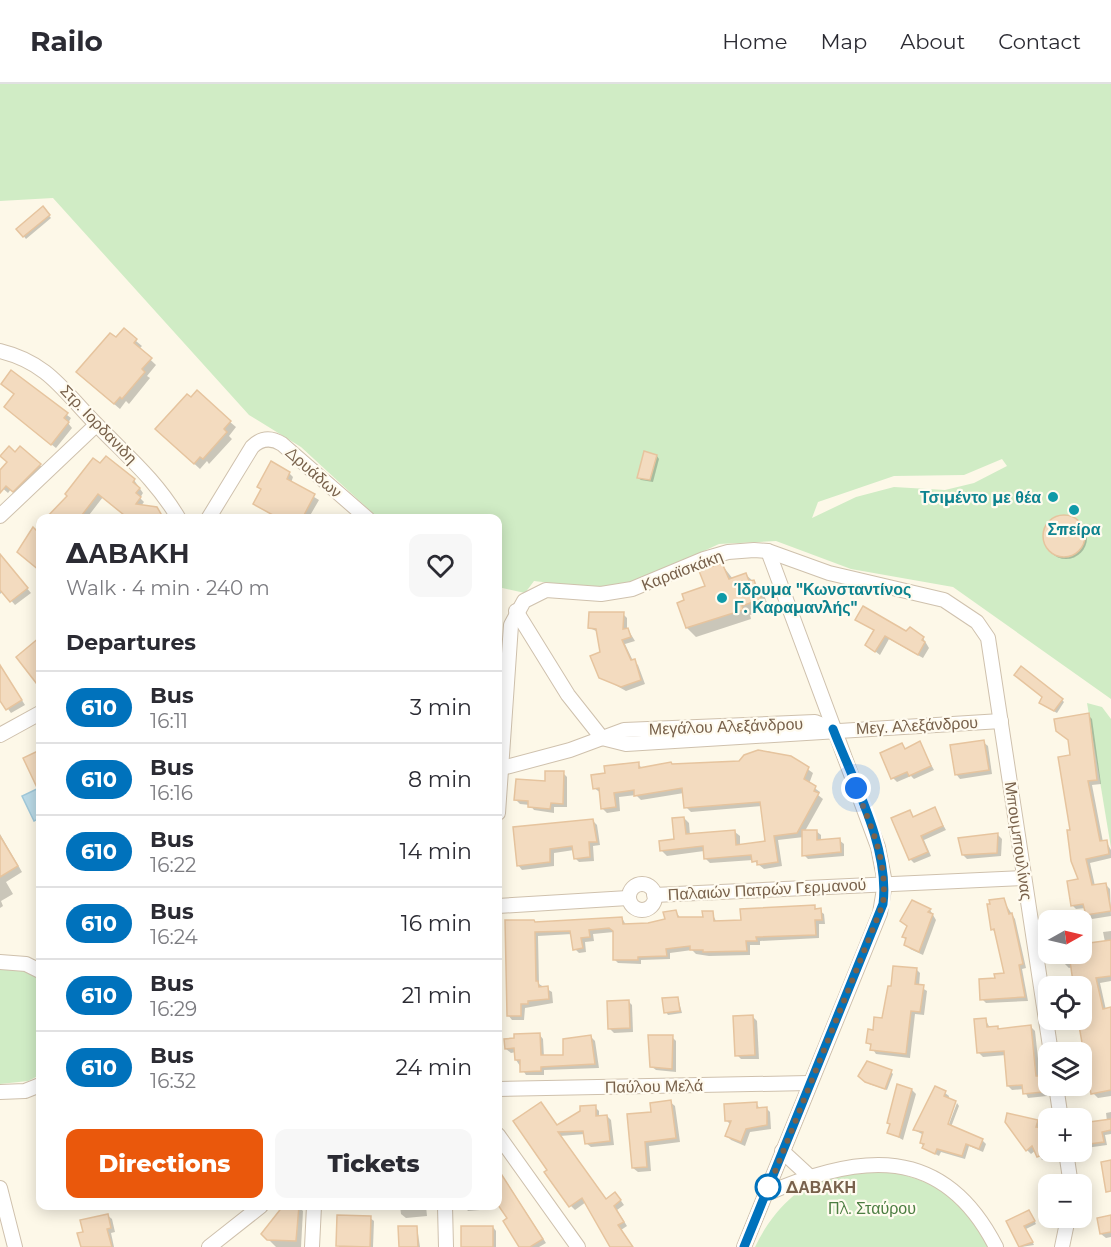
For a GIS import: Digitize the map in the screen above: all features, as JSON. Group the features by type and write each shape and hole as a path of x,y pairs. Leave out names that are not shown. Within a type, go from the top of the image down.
{"street":[{"name":"Στρ. Ιορδανιδη","path":"0,351 24,359 45,370 96,425 142,467 175,514"},
{"path":"0,516 96,425"},
{"name":"Δρυάδων","path":"211,514 255,444 269,439 280,443 362,514"},
{"path":"744,1247 809,1083 880,914 885,884 882,856 768,551"},
{"name":"Καραϊσκάκη","path":"516,611 524,601 546,590 601,594 632,590 720,554 768,551 829,573 944,600 984,629"},
{"path":"516,611 568,695 602,738 570,750 502,768 511,625 516,611"},
{"name":"Μπουμπουλίνας","path":"984,629 988,638 1002,721 1049,1042"},
{"path":"0,735 36,715"},
{"name":"Μεγ. Αλεξάνδρου","path":"833,729 1002,721"},
{"name":"Μεγάλου Αλεξάνδρου","path":"602,738 626,744 815,733 833,729"},
{"name":"Παλαιών Πατρών Γερμανού","path":"654,895 1024,878"},
{"name":"Παλαιών Πατρών Γερμανού","path":"638,885 647,885 654,895 653,903 643,910 635,909 628,898 631,890 638,885"},
{"name":"Παλαιών Πατρών Γερμανού","path":"502,906 628,898"},
{"path":"0,962 26,964 36,969"},
{"name":"Παύλου Μελά","path":"502,1089 809,1083"},
{"path":"0,1092 26,1091 36,1087"},
{"path":"502,1141 579,1247"},
{"path":"782,1151 808,1175"},
{"path":"766,1194 808,1175 874,1164 894,1165 921,1173 951,1189 968,1204 985,1226 996,1247"},
{"path":"0,1188 15,1247"},
{"path":"209,1247 256,1210"},
{"path":"312,1247 314,1210"},
{"path":"445,1210 446,1247"},
{"path":"1062,1247 1066,1228"}],"green space":[{"path":"0,84 1111,84 1111,699 953,587 851,569 776,541 719,544 628,586 601,589 534,581 525,593 502,588 502,514 374,514 301,447 249,415 53,198 0,201","holes":["1002,459 1007,466 974,483 945,490 894,487 856,497 812,518 818,502 894,476 964,475"]},
{"path":"1087,703 1102,707 1111,719 1111,848"},
{"path":"0,965 36,973 36,1077 28,1081 0,1084"},
{"name":"Πλ. Σταύρου","path":"885,1169 922,1181 947,1194 967,1214 989,1247 755,1247 769,1222 799,1191 824,1177 837,1173"}],"water":[{"path":"36,789 36,820 34,821 22,796"}],"building":[{"path":"43,206 50,215 23,237 16,229"},
{"path":"124,328 137,339 134,343 152,358 142,369 145,372 122,399 120,397 114,404 76,372 110,333 116,337"},
{"path":"11,370 68,413 64,418 69,422 51,445 4,407 14,394 1,384"},
{"path":"197,390 231,421 224,429 227,432 203,459 200,457 194,464 155,429 187,394 191,397"},
{"path":"9,446 15,452 20,446 41,464 13,492 6,486 0,493 0,470 7,462 0,456"},
{"path":"644,451 657,455 650,480 637,478"},
{"path":"106,456 135,479 133,482 140,488 136,493 141,497 136,504 157,507 161,514 123,514 98,494 83,514 50,514 67,496 65,494 93,458 100,463"},
{"path":"271,461 290,472 287,479 315,494 305,514 271,514 253,504 261,489 257,487"},
{"path":"1064,515 1079,521 1085,536 1079,551 1064,557 1049,551 1043,536 1049,521"},
{"path":"33,527 36,530 36,568 17,552"},
{"path":"0,554 28,588 10,602 0,590"},
{"name":"Ίδρυμα \"Κωνσταντίνος Γ. Καραμανλής\"","path":"722,563 729,579 746,573 749,581 754,580 761,599 742,606 743,610 686,628 677,603 684,600 682,594 705,586 699,571"},
{"path":"863,606 906,631 910,627 924,637 922,640 925,642 918,655 885,636 875,652 865,645 874,630 855,620"},
{"path":"589,612 624,612 623,629 628,628 631,637 622,640 631,660 635,659 641,680 621,687 599,678 590,656 600,652 596,629 588,628"},
{"path":"36,640 36,683 16,657"},
{"path":"0,665 22,700 6,710 0,701"},
{"path":"1021,666 1063,699 1054,711 1039,703 1042,697 1014,675"},
{"path":"1089,713 1097,780 1088,781 1100,841 1107,840 1109,854 1086,859 1092,885 1106,883 1111,911 1092,914 1092,910 1085,910 1083,904 1071,906 1067,881 1078,879 1071,861 1067,830 1070,830 1058,757 1070,755 1068,740 1056,731 1054,719"},
{"path":"984,740 989,770 955,775 950,745"},
{"path":"920,741 931,766 909,776 907,772 891,779 880,753 902,743 905,749"},
{"path":"758,750 791,756 809,767 804,779 816,786 814,791 819,793 797,833 774,836 778,862 757,865 757,861 752,862 751,855 704,859 703,846 660,851 659,841 674,839 672,818 684,817 686,834 735,830 736,845 765,841 760,802 684,808 682,788 634,796 634,790 614,793 616,807 601,809 599,788 593,789 591,775 605,773 604,766 639,762 639,768 671,762 672,764 739,761 744,755"},
{"path":"36,752 36,786 23,758"},
{"path":"545,771 564,771 563,804 551,803 550,809 528,807 528,801 514,800 516,779 545,781"},
{"path":"935,807 943,826 921,836 928,852 909,860 891,818 910,810 913,817"},
{"path":"593,819 597,842 589,842 590,857 574,859 572,846 550,849 550,862 517,866 513,827"},
{"path":"802,830 817,830 817,840 840,838 841,852 802,856"},
{"path":"998,833 997,853 962,855 958,838"},
{"path":"0,836 18,866 0,877"},
{"path":"1004,898 1009,914 1012,913 1023,964 1019,965 1025,997 980,1000 979,979 995,978 994,974 1004,973 994,929 991,930 987,904 990,904 989,900"},
{"path":"912,900 931,909 928,912 933,914 919,952 904,945 906,938 902,937 907,926 900,921"},
{"path":"815,905 815,909 821,908 822,920 815,920 816,935 756,937 757,941 746,941 747,951 703,952 703,950 690,950 690,946 666,949 667,956 638,957 638,960 613,960 613,931 609,928 589,930 590,937 581,938 583,948 573,950 570,931 535,932 536,981 539,987 548,986 549,999 528,1001 528,1004 521,1004 521,1016 507,1016 505,920 534,920 535,922 622,917 623,924 648,923 665,919 663,912 676,910 678,917 703,917 702,911 713,911 714,921 741,920 740,909"},
{"path":"1111,940 1111,976 1096,978 1103,1009 1111,1007 1111,1090 1092,1094 1092,1042 1082,1042 1080,1030 1092,1030 1092,976 1072,976 1070,964 1092,964 1092,943"},
{"path":"893,966 917,968 915,984 924,985 920,1012 911,1011 906,1054 870,1050 871,1044 866,1043 868,1029 873,1030 874,1017 882,1018 888,986 891,986"},
{"path":"678,997 680,1011 664,1013 662,998"},
{"path":"629,1000 630,1028 608,1029 607,1001"},
{"path":"753,1015 755,1055 735,1056 733,1016"},
{"path":"986,1018 987,1027 998,1026 998,1029 1031,1025 1038,1092 1023,1094 1022,1085 1007,1086 1004,1051 977,1053 974,1019"},
{"path":"540,1033 541,1055 563,1055 563,1039 591,1035 595,1064 541,1067 541,1071 520,1072 520,1060 515,1060 514,1048 505,1049 504,1039 514,1038 514,1034"},
{"path":"648,1035 673,1035 672,1069 650,1067"},
{"path":"867,1061 892,1070 885,1089 865,1082 858,1076"},
{"path":"897,1084 912,1089 899,1137 887,1133 890,1124 887,1123"},
{"path":"935,1086 946,1091 944,1096 956,1101 948,1124 983,1139 979,1149 966,1144 962,1156 937,1149 935,1154 922,1148 924,1144 920,1143 923,1132 913,1130"},
{"path":"671,1100 676,1138 645,1142 647,1167 632,1168 627,1114 651,1112 650,1103"},
{"path":"541,1102 557,1125 580,1111 580,1106 596,1105 596,1116 607,1115 610,1141 585,1144 583,1131 558,1132 606,1199 615,1192 621,1200 614,1206 624,1222 618,1225 633,1247 610,1247 582,1198 569,1207 544,1172 547,1170 513,1121"},
{"path":"757,1102 757,1108 767,1107 767,1125 746,1129 741,1142 725,1136 731,1121 725,1121 724,1104"},
{"path":"1007,1113 1038,1120 1036,1127 1038,1127 1038,1157 1032,1146 1026,1151 1005,1122"},
{"path":"1111,1119 1111,1130 1102,1132 1104,1142 1092,1144 1092,1122"},
{"path":"1111,1160 1111,1191 1106,1192 1101,1162"},
{"path":"502,1175 543,1239 530,1247 519,1247 503,1221 507,1218 501,1210"},
{"path":"280,1210 299,1210 296,1241 267,1240 261,1234"},
{"path":"1029,1210 1035,1221 1024,1226 1033,1242 1019,1247 1006,1221"},
{"path":"108,1214 111,1228 107,1229 112,1247 81,1247 77,1233 83,1232 80,1220"},
{"path":"337,1215 371,1216 370,1247 336,1246"},
{"path":"1111,1215 1111,1232 1100,1234 1097,1218"},
{"path":"398,1226 417,1226 418,1247 399,1247"},
{"path":"461,1226 493,1226 493,1247 461,1247"}],"bus line":[{"name":"610","path":"744,1247 883,904 885,884 882,856 833,729"}],"place":[{"name":"Τσιμέντο με θέα","path":"1053,497"},
{"name":"Σπείρα","path":"1074,510"},
{"name":"Ίδρυμα \"Κωνσταντίνος Γ. Καραμανλής\"","path":"722,598"},
{"name":"ΔΑΒΑΚΗ","path":"768,1187"}],"route":[{"path":"768,1187 766,1194 795,1117 883,904 885,884 882,856 856,788"}]}
